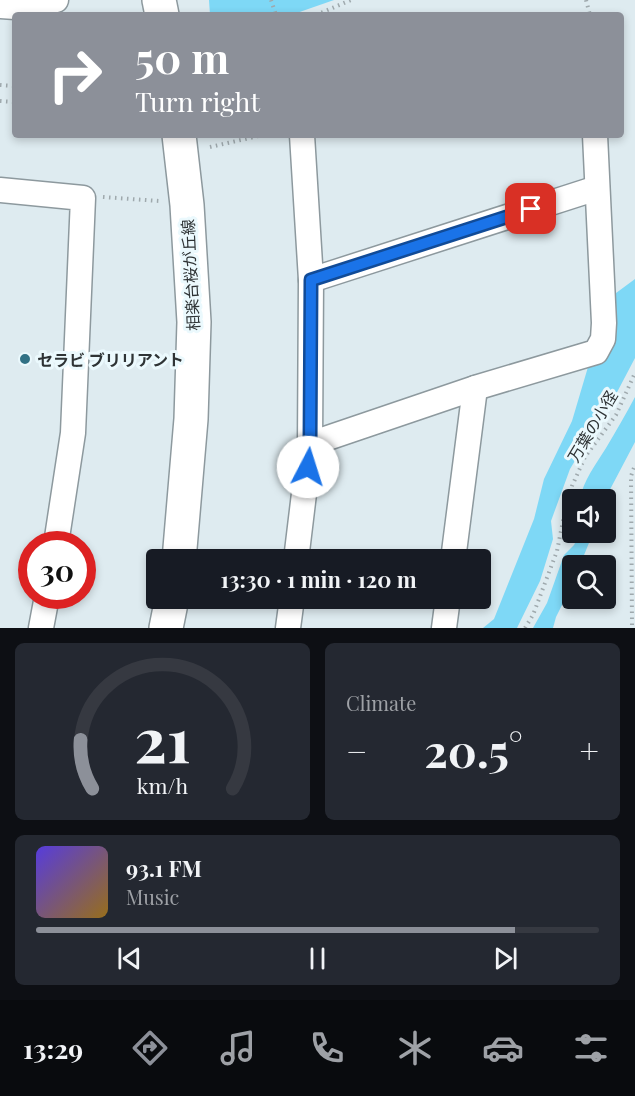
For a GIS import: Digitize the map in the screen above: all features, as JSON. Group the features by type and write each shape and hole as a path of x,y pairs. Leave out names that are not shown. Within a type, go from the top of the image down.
{"main road":[{"name":"相楽台桜が丘線","path":"179,138 187,205 194,322 191,419 180,549"},
{"path":"166,628 170,609"}],"street":[{"path":"0,6 29,8 52,1"},
{"path":"297,549 310,444 311,280 302,138"},
{"path":"310,444 475,388 596,352 603,339 604,323 595,138"},
{"path":"311,280 597,188"},
{"path":"0,190 83,198 73,434 58,531"},
{"path":"454,549 475,388"},
{"path":"41,628 45,609"},
{"path":"288,628 291,609"},
{"path":"444,628 447,609"}],"path":[{"path":"323,12 351,0"},
{"path":"210,147 250,138"},
{"path":"83,198 91,196 159,201"},
{"name":"万葉の小径","path":"525,628 533,615 557,551 572,486 585,457 616,415 635,373"},
{"path":"632,625 631,476 635,465"}],"shaded area":[{"path":"209,0 334,0 300,12 210,12"},
{"path":"635,279 635,358 604,417 570,469 551,521 553,539 540,581 517,628 483,628 494,619 534,519 544,479 572,421 612,296"},
{"path":"635,397 635,442 610,489 583,489 587,479"},
{"path":"575,543 589,543 584,555 564,555"},
{"path":"562,561 562,605 553,628 533,628 547,603"}],"place":[{"name":"セラビ ブリリアント","path":"25,359"}],"route":[{"path":"308,467 311,280 531,209"}]}
